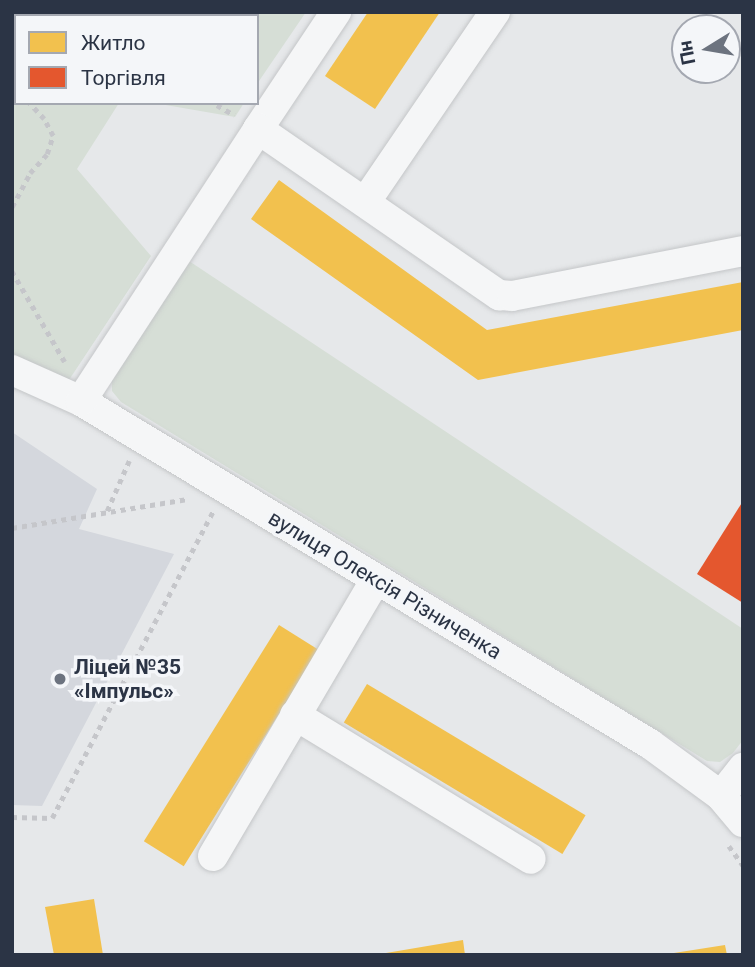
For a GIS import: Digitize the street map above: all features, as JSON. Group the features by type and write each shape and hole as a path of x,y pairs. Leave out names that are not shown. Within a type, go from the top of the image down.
{"street":[{"path":"85,395 336,12"},
{"path":"366,201 495,12"},
{"path":"258,130 366,201 499,295 512,296 743,251"},
{"name":"вулиця Олексія Різниченка","path":"12,370 85,395 376,579 650,744 721,796 743,822"},
{"path":"213,856 376,579"},
{"path":"295,715 531,859"},
{"path":"721,796 743,768"}],"path":[{"path":"12,207 16,195 47,154 53,136 44,119 31,105"},
{"path":"13,271 85,395"},
{"path":"107,512 132,456"},
{"path":"12,528 199,497"},
{"path":"12,817 52,818 215,507"}],"shaded area":[{"path":"12,12 306,12 259,81 259,14 14,14 14,105 118,105 77,169 151,256 61,392 12,360"},
{"path":"166,105 243,105 235,117"},
{"path":"189,261 743,629 743,740 733,753 720,762 707,761 121,402 112,391 112,378"},
{"name":"Ліцей №35 «Імпульс»","path":"12,432 97,489 79,529 174,554 42,806 12,805"}],"building: Житло":[{"path":"368,12 440,12 375,109 325,76"},
{"path":"279,180 487,330 743,282 743,330 478,380 251,219"},
{"path":"279,625 319,650 184,866 144,841"},
{"path":"367,684 586,815 562,854 344,723"},
{"path":"94,899 103,955 54,955 45,907"},
{"path":"463,940 465,955 386,955 386,953"},
{"path":"725,945 727,955 674,955 674,953"}],"building: Торгівля":[{"path":"743,501 743,603 697,574"}],"place":[{"name":"Ліцей №35 «Імпульс»","path":"60,679"}]}
